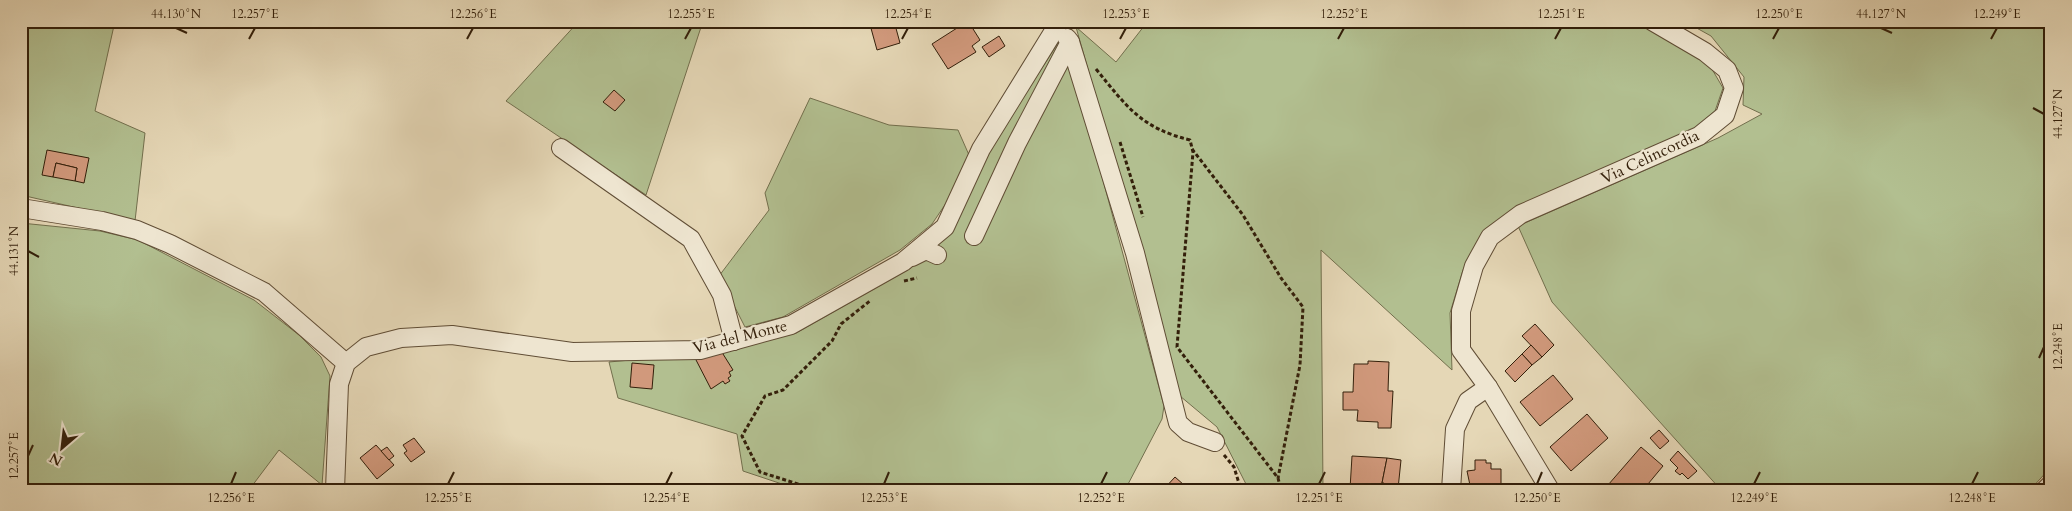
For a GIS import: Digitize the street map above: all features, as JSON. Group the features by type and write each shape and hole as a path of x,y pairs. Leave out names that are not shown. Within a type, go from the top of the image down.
{"street":[{"name":"Via Celincordia","path":"1550,490 1488,387 1461,350 1461,311 1474,266 1490,237 1503,227 1521,214 1699,136 1724,115 1734,88 1728,70 1705,52 1652,21"},
{"path":"1059,23 1070,42 1135,253 1178,423 1188,432 1215,442"},
{"name":"Via del Monte","path":"346,363 366,347 409,338 452,335 572,352 700,350 790,325 903,262 946,227 981,149 1059,23"},
{"path":"974,236 1017,143 1070,42"},
{"path":"561,148 691,239 722,295 734,341"},
{"path":"21,208 128,227 170,244 264,292 346,363 339,384 335,490"},
{"path":"903,262 926,250 937,255"},
{"path":"1451,490 1455,429 1468,401 1488,387"},
{"path":"2045,490 2051,484"}],"path":[{"path":"1089,62 1137,117 1165,134 1190,140 1177,347 1278,478 1282,490"},
{"path":"1191,147 1243,216 1281,278 1303,307 1300,365 1278,478"},
{"path":"900,282 917,278"},
{"path":"817,490 760,472 742,436 765,396 782,390 832,341 841,324 877,296"},
{"path":"1215,442 1234,467 1241,490"}],"green space":[{"path":"21,21 115,21 95,111 145,133 135,221 21,195"},
{"path":"579,21 703,21 646,195 506,101"},
{"path":"1148,21 1638,21 1709,64 1723,88 1715,111 1690,132 1483,233 1463,270 1450,313 1452,370 1321,250 1323,490 1249,490 1217,427 1180,396 1076,27 1116,62"},
{"path":"1684,21 2051,21 2051,467 2030,490 1721,490 1552,302 1518,226 1718,138 1762,114 1743,105 1744,77 1711,36"},
{"path":"1060,40 1070,58 1164,406 1162,419 1125,490 800,490 743,471 737,434 618,398 609,362 674,356 733,347 796,333 911,268 950,232 993,144"},
{"path":"810,98 889,125 958,130 969,155 959,184 932,224 900,250 783,317 745,327 719,276 769,210 765,193"},
{"path":"21,223 100,231 138,240 254,300 299,335 321,357 330,376 322,485 279,450 249,490 21,490"}],"building":[{"path":"869,21 894,21 900,43 877,50"},
{"path":"968,21 980,40 972,46 976,52 948,69 932,44"},
{"path":"999,36 1005,46 989,57 982,47"},
{"path":"614,90 625,100 615,111 603,102"},
{"path":"47,150 89,158 84,183 75,181 77,168 56,163 53,177 42,175"},
{"path":"56,163 77,168 75,181 53,177"},
{"path":"1535,324 1554,345 1542,357 1522,336"},
{"path":"1531,345 1542,357 1532,365 1522,354"},
{"path":"718,346 733,370 729,372 731,376 728,378 730,381 725,384 723,381 711,389 695,358"},
{"path":"1522,354 1532,365 1515,382 1505,371"},
{"path":"1368,361 1389,362 1388,391 1393,391 1391,428 1378,428 1378,422 1357,421 1358,410 1343,410 1343,392 1353,392 1354,364 1368,364"},
{"path":"632,363 654,365 652,389 630,387"},
{"path":"1553,375 1573,399 1540,426 1520,402"},
{"path":"1587,414 1608,438 1571,471 1550,447"},
{"path":"1659,430 1669,441 1660,449 1650,438"},
{"path":"414,438 425,452 411,462 404,453 407,451 403,445"},
{"path":"376,445 394,465 377,479 360,458"},
{"path":"387,447 394,456 389,460 381,451"},
{"path":"1641,447 1663,466 1643,490 1613,490 1608,485"},
{"path":"1678,451 1697,471 1688,479 1682,473 1680,475 1675,471 1678,468 1670,460"},
{"path":"1352,456 1387,458 1382,483 1384,483 1384,490 1350,489"},
{"path":"1387,458 1401,460 1398,489 1384,487 1384,483 1382,483"},
{"path":"1475,460 1486,460 1486,463 1491,463 1491,469 1501,469 1501,489 1505,490 1471,490 1467,471 1475,470"},
{"path":"1175,477 1184,485 1179,490 1163,490"}]}
